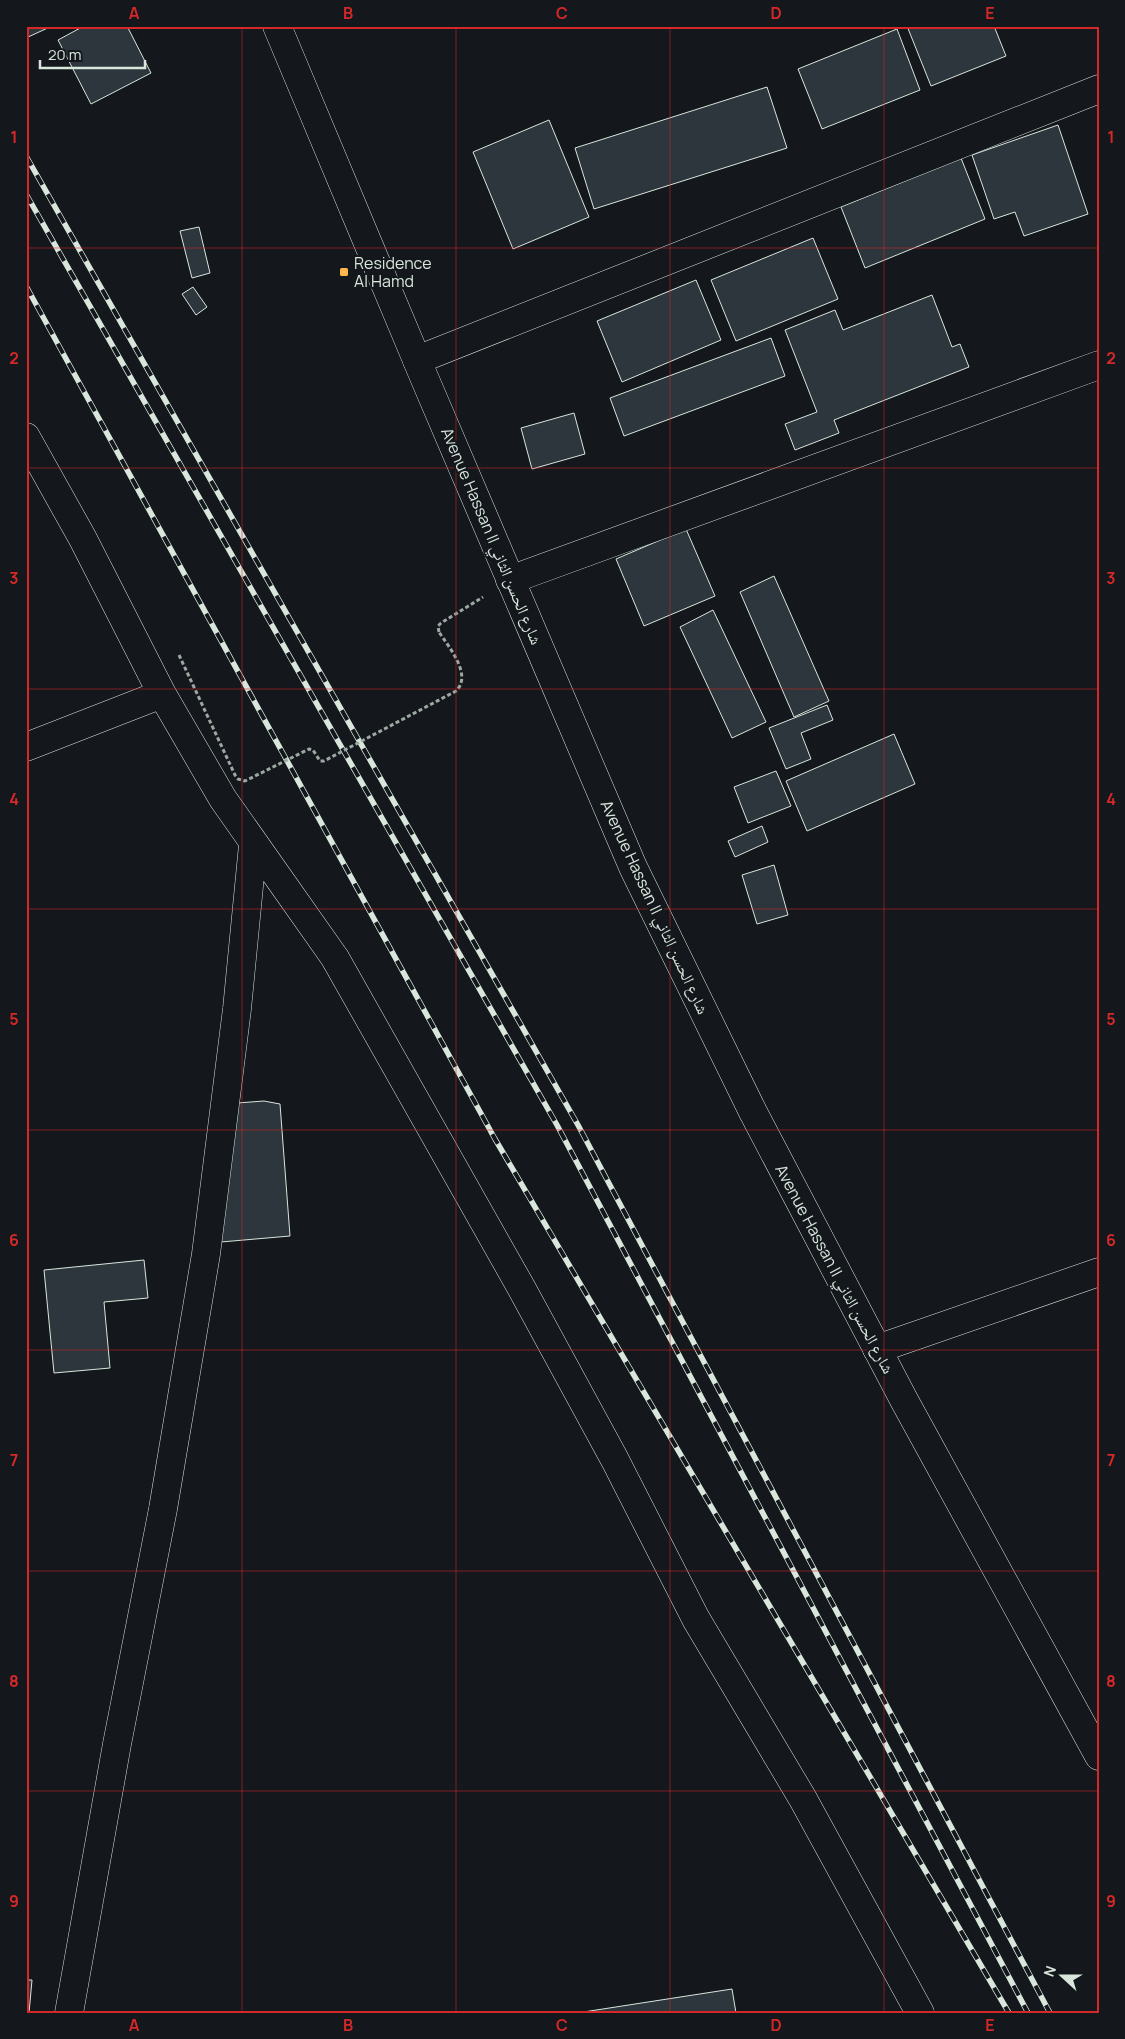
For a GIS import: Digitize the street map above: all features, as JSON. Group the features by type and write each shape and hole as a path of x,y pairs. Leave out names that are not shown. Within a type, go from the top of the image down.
{"street":[{"name":"Avenue Hassan II شارع الحسن الثاني","path":"277,26 416,360 633,868 753,1112 877,1349 1099,1756"},
{"path":"416,360 1099,89"},
{"path":"510,580 1099,365"},
{"path":"26,437 83,539 162,694 222,799 339,966 522,1289 616,1460 696,1619 803,1799 920,2013"},
{"path":"26,747 162,694"},
{"path":"69,2013 117,1744 163,1508 206,1254 237,1009 253,845"},
{"path":"877,1349 1099,1272"}],"path":[{"path":"179,655 238,780 246,781 309,749 313,750 320,761 324,761 456,691 460,687 462,677 455,658 439,632 438,626 510,580"}],"building":[{"path":"26,26 52,26 26,38"},
{"path":"84,26 127,26 151,73 91,104 58,40"},
{"path":"907,26 994,26 1006,56 931,86"},
{"path":"897,29 920,90 822,129 798,69"},
{"path":"767,87 787,148 594,209 575,148"},
{"path":"549,120 589,217 513,249 473,152"},
{"path":"1058,125 1088,214 1024,236 1015,212 994,219 972,155"},
{"path":"961,158 985,219 865,268 841,207"},
{"path":"199,227 210,273 192,278 180,231"},
{"path":"813,238 838,299 736,341 711,280"},
{"path":"696,280 721,340 622,382 597,321"},
{"path":"193,287 207,307 196,315 182,294"},
{"path":"932,295 952,347 960,344 969,367 834,420 839,433 795,450 785,424 817,412 785,330 835,310 843,330"},
{"path":"771,338 785,376 624,436 610,398"},
{"path":"574,413 585,454 532,469 521,428"},
{"path":"686,529 715,596 644,626 616,559"},
{"path":"774,576 829,701 794,717 740,592"},
{"path":"713,610 766,722 732,738 680,627"},
{"path":"827,705 833,720 801,733 811,759 786,769 769,728"},
{"path":"894,734 915,784 807,831 786,781"},
{"path":"776,771 791,806 748,823 734,787"},
{"path":"762,826 768,842 735,857 728,841"},
{"path":"774,865 788,915 757,924 742,875"},
{"path":"264,1101 280,1104 290,1236 221,1242 210,1239 237,1103"},
{"path":"144,1260 148,1298 104,1302 110,1368 54,1373 44,1270"},
{"path":"26,1980 32,1980 29,2013 26,2013"},
{"path":"732,1989 736,2013 577,2013"}],"railway":[{"path":"26,156 578,1125 1050,2013"},
{"path":"26,194 557,1125 1028,2013"},
{"path":"26,286 495,1139 1009,2013"}],"place":[{"name":"Residence Al Hamd","path":"344,272"}]}
